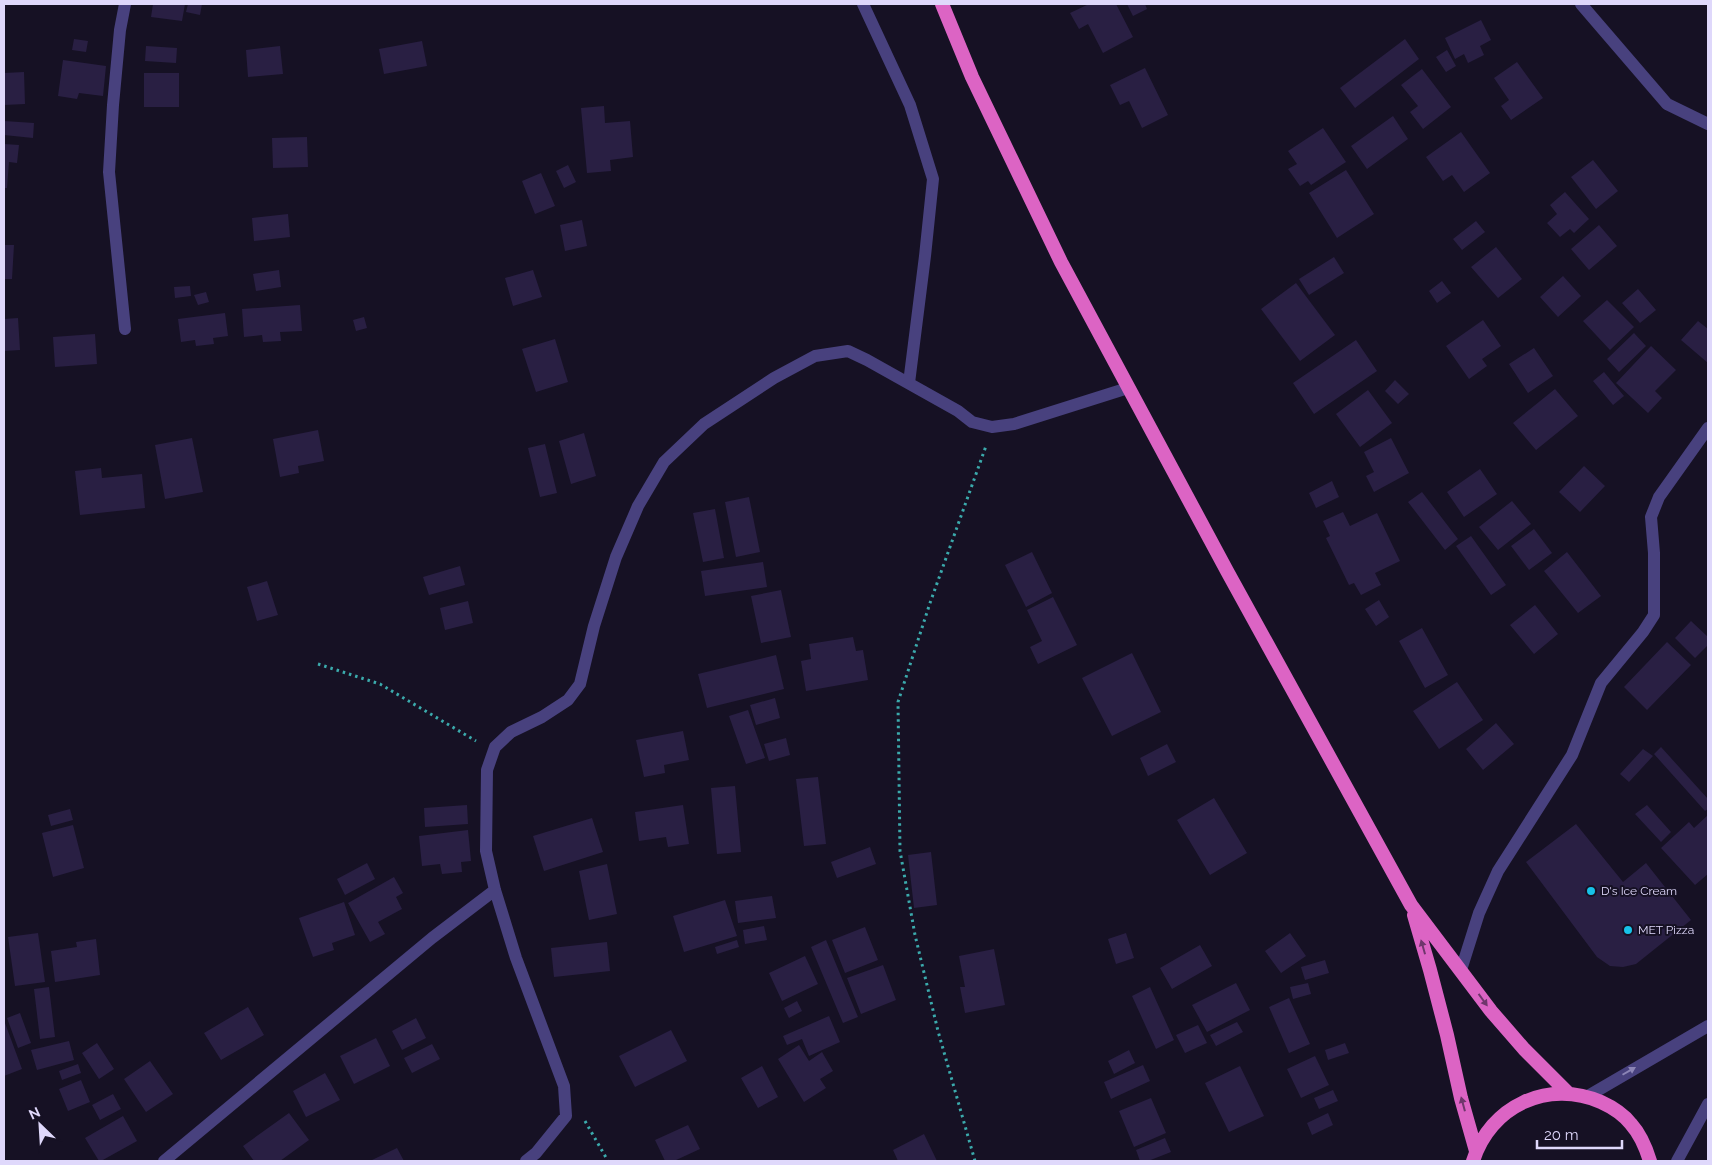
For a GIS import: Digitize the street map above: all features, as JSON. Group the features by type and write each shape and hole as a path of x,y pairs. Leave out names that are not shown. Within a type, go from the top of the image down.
{"highway":[{"path":"942,4 972,78 1056,254 1227,571 1411,905 1462,970 1491,1012 1517,1042 1568,1093"},
{"path":"1411,905 1447,1035 1475,1156"},
{"path":"1475,1156 1491,1126 1513,1107 1539,1095 1568,1093 1588,1096 1611,1107 1631,1123 1645,1145 1650,1161"}],"street":[{"path":"125,4 120,30 109,172 125,329"},
{"path":"863,4 910,105 932,179 925,256 908,383"},
{"path":"1580,4 1667,104 1708,124"},
{"path":"526,1161 536,1153 566,1116 564,1086 516,958 495,890 486,851 488,770 495,747 511,732 542,717 568,700 580,684 594,626 616,557 638,506 664,462 704,424 774,378 815,356 848,351 958,411 972,422 992,427 1014,424 1128,388"},
{"path":"1462,970 1479,913 1498,871 1572,755 1602,683 1643,632 1654,615 1654,553 1651,517 1659,496 1708,428"},
{"path":"164,1161 432,938 495,890"},
{"path":"1588,1096 1708,1026"},
{"path":"1677,1161 1708,1104"}],"path":[{"path":"975,1161 936,1021 915,935 900,851 898,702 930,603 992,427"},
{"path":"318,664 380,684 494,752"}],"building":[{"path":"153,4 185,4 182,21 151,17"},
{"path":"188,4 202,4 200,15 186,12"},
{"path":"1089,4 1116,4 1133,37 1103,53 1088,24 1079,29 1070,13"},
{"path":"1127,4 1145,4 1147,9 1133,16"},
{"path":"1481,20 1491,40 1480,46 1484,55 1468,63 1464,54 1455,59 1445,38"},
{"path":"74,39 88,41 86,52 72,50"},
{"path":"1405,39 1419,59 1355,108 1340,88"},
{"path":"422,41 427,66 384,74 379,49"},
{"path":"146,46 177,48 176,63 145,61"},
{"path":"280,46 283,74 248,77 246,50"},
{"path":"1447,50 1456,66 1446,72 1436,57"},
{"path":"63,60 106,66 103,96 79,93 77,99 58,96"},
{"path":"1517,62 1543,98 1511,120 1501,106 1509,100 1494,78"},
{"path":"1145,68 1168,115 1142,128 1129,101 1120,105 1110,85"},
{"path":"1422,69 1451,107 1423,129 1410,112 1418,106 1401,85"},
{"path":"24,72 25,104 4,105 4,73"},
{"path":"144,73 179,73 179,107 144,107"},
{"path":"604,106 605,123 630,121 633,157 610,160 611,171 587,173 581,108"},
{"path":"1393,116 1408,139 1367,169 1351,146"},
{"path":"4,121 34,123 33,138 4,135"},
{"path":"1323,128 1346,162 1311,185 1308,181 1300,186 1288,169 1297,164 1288,151"},
{"path":"1461,132 1490,173 1464,192 1452,175 1443,181 1426,157"},
{"path":"307,137 308,167 273,168 272,138"},
{"path":"4,144 19,145 17,163 9,162 7,188 4,188"},
{"path":"1593,160 1618,191 1596,209 1571,177"},
{"path":"568,165 576,182 564,188 556,171"},
{"path":"1346,170 1374,214 1337,238 1309,193"},
{"path":"541,173 555,206 535,214 522,181"},
{"path":"1565,192 1589,219 1574,233 1570,229 1560,237 1547,223 1557,214 1550,205"},
{"path":"288,214 290,237 254,241 252,218"},
{"path":"582,220 587,246 565,251 560,225"},
{"path":"1476,221 1485,232 1462,250 1453,239"},
{"path":"1599,225 1617,246 1589,270 1571,249"},
{"path":"4,245 14,245 12,279 4,279"},
{"path":"1496,247 1522,279 1498,298 1471,267"},
{"path":"1334,257 1344,273 1309,295 1299,279"},
{"path":"279,270 281,287 256,291 253,274"},
{"path":"533,270 542,297 513,306 505,278"},
{"path":"1563,276 1581,296 1558,317 1540,297"},
{"path":"1442,281 1451,293 1437,303 1429,291"},
{"path":"1296,283 1335,335 1300,361 1261,309"},
{"path":"190,286 191,296 175,298 174,287"},
{"path":"1638,289 1656,310 1640,323 1622,303"},
{"path":"206,292 209,302 198,305 194,295"},
{"path":"1607,300 1634,327 1610,350 1583,321"},
{"path":"300,305 302,331 280,332 281,341 263,342 262,335 244,337 242,309"},
{"path":"225,313 228,336 213,338 214,344 196,346 195,340 181,342 178,319"},
{"path":"364,317 367,328 356,331 353,320"},
{"path":"18,318 20,350 4,351 4,319"},
{"path":"1483,320 1501,346 1482,359 1487,366 1469,379 1446,346"},
{"path":"1698,321 1708,329 1708,363 1681,340"},
{"path":"1634,333 1646,346 1619,372 1607,359"},
{"path":"95,334 97,364 55,367 53,337"},
{"path":"555,339 568,382 536,392 522,349"},
{"path":"1356,340 1377,371 1314,414 1293,383"},
{"path":"1651,346 1676,370 1655,391 1662,398 1648,413 1616,383"},
{"path":"1534,348 1553,376 1528,393 1509,364"},
{"path":"1604,372 1624,396 1613,405 1593,381"},
{"path":"1395,380 1409,394 1398,404 1385,391"},
{"path":"1555,389 1578,416 1536,450 1513,423"},
{"path":"1368,390 1392,423 1360,447 1336,414"},
{"path":"318,430 324,461 298,466 299,473 280,477 273,439"},
{"path":"584,433 596,476 571,484 559,441"},
{"path":"192,438 203,492 165,499 155,445"},
{"path":"1391,438 1409,473 1374,492 1366,476 1374,472 1364,452"},
{"path":"545,444 557,493 540,497 528,448"},
{"path":"1584,466 1605,486 1580,512 1559,492"},
{"path":"101,468 102,478 142,474 145,508 80,515 75,471"},
{"path":"1480,469 1497,494 1464,517 1447,492"},
{"path":"1332,481 1339,497 1316,508 1309,493"},
{"path":"1422,492 1458,539 1445,550 1408,502"},
{"path":"749,497 760,552 736,557 725,502"},
{"path":"1512,501 1531,524 1498,550 1479,527"},
{"path":"715,509 724,558 703,562 693,513"},
{"path":"1343,512 1350,526 1377,513 1400,561 1375,573 1381,585 1361,595 1354,583 1349,585 1326,538 1330,536 1323,521"},
{"path":"1534,529 1552,553 1529,570 1511,546"},
{"path":"1471,536 1506,585 1491,595 1456,546"},
{"path":"1032,552 1052,593 1026,607 1005,565"},
{"path":"1567,552 1601,596 1578,613 1544,571"},
{"path":"763,562 767,587 705,596 701,571"},
{"path":"460,566 465,585 429,595 423,577"},
{"path":"267,581 278,615 257,621 247,587"},
{"path":"781,590 791,637 761,643 751,596"},
{"path":"1053,597 1077,645 1038,664 1030,647 1042,641 1027,610"},
{"path":"1379,600 1389,617 1376,626 1365,609"},
{"path":"468,601 473,623 445,630 440,608"},
{"path":"1535,605 1558,634 1534,654 1510,625"},
{"path":"1691,621 1708,637 1708,645 1695,658 1675,638"},
{"path":"1422,628 1448,675 1425,688 1399,641"},
{"path":"853,637 856,651 863,650 868,680 806,691 801,661 811,659 809,644"},
{"path":"1667,642 1691,665 1647,710 1624,687"},
{"path":"1132,653 1161,712 1112,736 1082,678"},
{"path":"776,655 784,689 707,708 698,674"},
{"path":"1457,682 1483,720 1439,749 1413,711"},
{"path":"775,698 780,718 756,725 750,705"},
{"path":"748,710 765,758 746,764 729,716"},
{"path":"1496,723 1514,744 1483,770 1466,749"},
{"path":"683,731 689,760 664,765 665,773 644,777 636,740"},
{"path":"786,738 790,755 769,761 764,744"},
{"path":"1167,744 1176,762 1148,776 1140,758"},
{"path":"1661,747 1708,799 1708,809 1705,811 1654,754"},
{"path":"1643,749 1653,756 1629,782 1620,774"},
{"path":"818,777 826,844 804,846 796,779"},
{"path":"735,786 741,852 717,854 711,788"},
{"path":"1214,798 1247,853 1210,875 1177,820"},
{"path":"467,805 468,824 425,827 424,808"},
{"path":"683,805 689,844 668,847 666,837 639,841 635,812"},
{"path":"1647,805 1671,832 1661,842 1635,814"},
{"path":"70,809 73,820 51,826 48,815"},
{"path":"1708,815 1708,874 1695,885 1661,848 1689,822 1694,828"},
{"path":"592,818 603,852 544,871 533,836"},
{"path":"1576,824 1623,882 1646,863 1691,920 1636,964 1623,967 1610,966 1597,957 1526,862"},
{"path":"73,825 84,868 53,877 42,833"},
{"path":"468,830 471,861 461,862 462,872 442,874 440,864 422,866 419,836"},
{"path":"870,847 876,864 837,878 831,862"},
{"path":"931,852 937,905 914,908 908,855"},
{"path":"367,863 375,879 345,895 337,879"},
{"path":"607,864 617,914 589,920 579,871"},
{"path":"394,877 403,893 396,897 402,909 378,922 385,934 370,942 348,903"},
{"path":"772,896 776,918 738,923 735,901"},
{"path":"725,900 737,936 684,952 673,916"},
{"path":"344,902 355,935 332,943 334,950 313,957 299,918"},
{"path":"764,926 767,940 745,944 743,930"},
{"path":"865,927 878,960 845,973 832,940"},
{"path":"38,933 45,982 15,986 8,937"},
{"path":"1126,933 1134,958 1116,964 1108,939"},
{"path":"1290,933 1306,956 1281,973 1265,951"},
{"path":"96,939 100,975 55,982 51,951 77,947 76,942"},
{"path":"737,940 739,947 717,954 715,947"},
{"path":"826,940 858,1017 843,1023 811,947"},
{"path":"607,942 610,971 554,977 551,948"},
{"path":"1200,945 1212,966 1172,989 1160,968"},
{"path":"994,949 1005,1005 965,1013 960,987 965,987 959,956"},
{"path":"805,956 818,984 782,1001 769,973"},
{"path":"1325,960 1329,973 1305,980 1301,967"},
{"path":"883,965 896,1000 861,1014 847,978"},
{"path":"1236,983 1250,1010 1207,1032 1192,1005"},
{"path":"1308,983 1311,994 1293,999 1290,987"},
{"path":"49,987 55,1037 40,1039 34,989"},
{"path":"1150,987 1174,1040 1156,1049 1132,996"},
{"path":"1289,998 1310,1044 1289,1053 1269,1007"},
{"path":"797,1001 802,1011 789,1018 784,1008"},
{"path":"248,1007 264,1035 221,1060 204,1033"},
{"path":"20,1013 31,1043 18,1048 7,1018"},
{"path":"829,1016 840,1042 809,1056 802,1039 787,1045 783,1036"},
{"path":"416,1018 426,1038 402,1050 392,1031"},
{"path":"1237,1022 1243,1032 1216,1046 1210,1035"},
{"path":"4,1024 22,1069 4,1076"},
{"path":"1198,1025 1207,1043 1185,1053 1176,1035"},
{"path":"671,1030 687,1061 635,1087 619,1056"},
{"path":"376,1038 390,1066 354,1084 340,1056"},
{"path":"69,1041 74,1060 37,1070 31,1050"},
{"path":"97,1043 114,1069 99,1079 82,1053"},
{"path":"1345,1043 1349,1053 1328,1060 1325,1050"},
{"path":"432,1044 440,1059 412,1073 404,1058"},
{"path":"799,1045 809,1061 822,1052 833,1071 820,1079 826,1088 804,1102 778,1059"},
{"path":"1129,1050 1135,1063 1114,1074 1108,1061"},
{"path":"1315,1056 1329,1085 1301,1098 1287,1069"},
{"path":"150,1061 173,1094 146,1112 124,1079"},
{"path":"78,1064 81,1073 62,1080 59,1071"},
{"path":"1143,1065 1150,1081 1111,1099 1104,1082"},
{"path":"762,1066 778,1097 758,1108 741,1078"},
{"path":"1240,1066 1264,1116 1229,1132 1205,1083"},
{"path":"325,1073 340,1100 306,1117 293,1091"},
{"path":"81,1080 90,1102 68,1111 59,1089"},
{"path":"1333,1090 1338,1101 1319,1109 1314,1098"},
{"path":"113,1094 121,1109 100,1120 92,1105"},
{"path":"1151,1098 1166,1133 1134,1147 1119,1111"},
{"path":"289,1113 309,1140 280,1161 254,1161 243,1146"},
{"path":"1328,1113 1333,1125 1312,1135 1307,1123"},
{"path":"123,1116 137,1141 99,1161 85,1138"},
{"path":"688,1125 700,1149 674,1161 665,1161 655,1140"},
{"path":"924,1134 937,1161 898,1161 893,1150"},
{"path":"1165,1138 1171,1152 1148,1161 1140,1161 1136,1150"},
{"path":"397,1148 404,1161 370,1161"}],"place":[{"name":"D's Ice Cream","path":"1591,891"},
{"name":"MET Pizza","path":"1628,930"}]}
